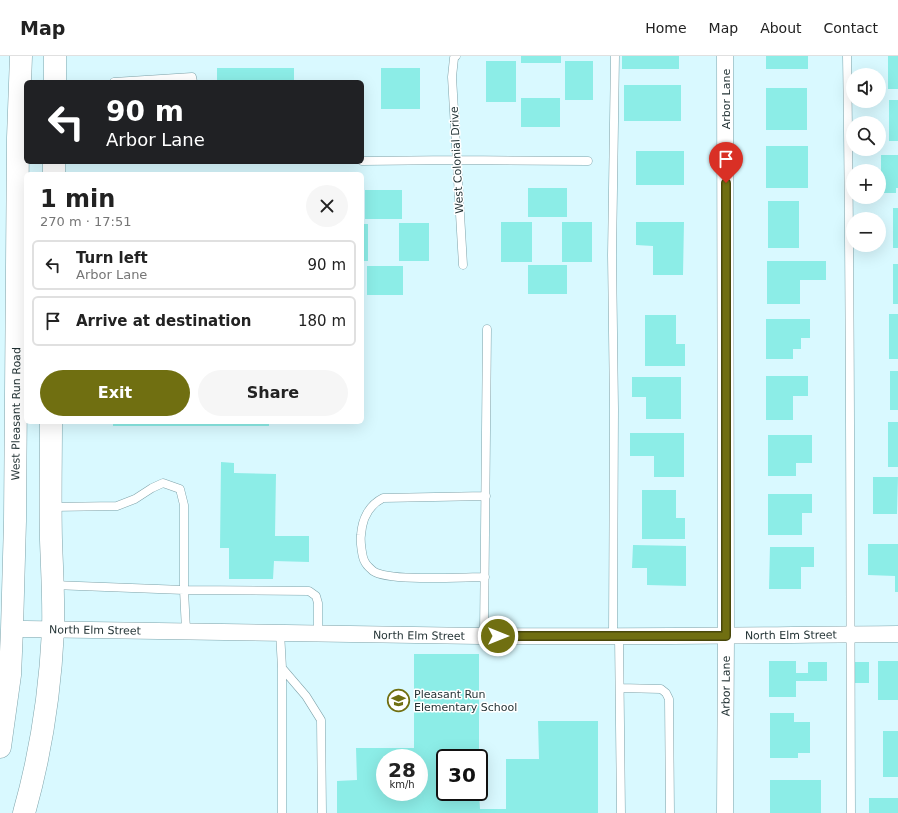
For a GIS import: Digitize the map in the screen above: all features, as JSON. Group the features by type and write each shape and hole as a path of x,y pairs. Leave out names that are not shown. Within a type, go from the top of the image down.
{"main road":[{"name":"West Pleasant Run Road","path":"0,747 10,675 9,629 15,513 18,138 21,56"},
{"path":"55,56 55,80"},
{"path":"24,813 33,780 43,732 53,629 51,424"}],"street":[{"name":"Arbor Lane","path":"725,56 725,813"},
{"name":"North Elm Street","path":"9,629 186,630 484,636 898,634"}],"lane":[{"name":"West Colonial Drive","path":"456,56 454,58 452,77 463,265"},
{"path":"615,56 612,255 616,636 620,688 621,813"},
{"path":"847,56 850,276 849,480 851,813"},
{"path":"145,80 192,77 193,80"},
{"path":"364,161 588,161"},
{"path":"484,636 487,330"},
{"path":"51,507 117,506 135,499 163,483 180,489 184,505 184,590 186,630"},
{"path":"485,577 391,577 374,572 365,563 360,536 364,520 369,509 376,501 383,498 486,496"},
{"path":"52,585 184,590 309,591 316,596 318,602 318,633"},
{"path":"280,632 282,668 282,813"},
{"path":"282,668 306,696 321,720 322,813"},
{"path":"620,688 661,689 666,693 669,699 670,813"}],"building":[{"path":"521,56 561,56 561,63 521,63"},
{"path":"622,56 679,56 679,69 622,69"},
{"path":"766,56 808,56 808,69 766,69"},
{"path":"888,56 898,56 898,89 888,89"},
{"path":"486,61 516,61 516,102 486,102"},
{"path":"565,61 593,61 593,100 565,100"},
{"path":"217,68 294,68 294,80 217,80"},
{"path":"381,68 420,68 420,109 381,109"},
{"path":"624,85 681,85 681,121 624,121"},
{"path":"766,88 807,88 807,130 766,130"},
{"path":"521,98 560,98 560,127 521,127"},
{"path":"889,100 898,100 898,141 889,141"},
{"path":"766,146 808,146 808,188 766,188"},
{"path":"636,151 684,151 684,185 636,185"},
{"path":"898,155 898,188 896,188 896,193 886,193 886,164 881,164 881,156"},
{"path":"528,188 567,188 567,217 528,217"},
{"path":"365,190 402,190 402,219 365,219"},
{"path":"768,201 799,201 799,248 768,248"},
{"path":"893,208 898,208 898,248 893,248"},
{"path":"501,222 532,222 532,262 501,262"},
{"path":"562,222 592,222 592,262 562,262"},
{"path":"636,222 684,222 683,275 653,275 653,246 636,245"},
{"path":"399,223 429,223 429,261 399,261"},
{"path":"364,224 368,224 368,261 364,261"},
{"path":"767,261 826,261 826,280 800,280 800,304 767,304"},
{"path":"893,264 898,264 898,304 893,304"},
{"path":"528,265 567,265 567,294 528,294"},
{"path":"367,266 403,266 403,295 367,295"},
{"path":"889,314 898,314 898,359 889,359"},
{"path":"645,315 676,315 676,344 685,344 685,366 645,366"},
{"path":"766,319 810,319 810,338 801,338 801,349 793,349 793,359 766,359"},
{"path":"890,371 898,371 898,410 890,410"},
{"path":"766,376 808,376 808,396 793,396 793,420 766,420"},
{"path":"632,377 681,377 681,419 646,419 646,397 632,397"},
{"path":"888,422 898,422 898,467 888,467"},
{"path":"113,424 269,424 269,426 113,426"},
{"path":"630,433 684,433 684,477 654,477 654,456 630,456"},
{"path":"768,435 812,435 812,463 796,463 796,476 768,476"},
{"path":"221,462 234,463 234,473 276,474 275,536 309,536 309,562 274,561 273,579 229,579 229,548 220,548"},
{"path":"873,477 898,477 897,514 873,514"},
{"path":"642,490 676,490 676,518 685,518 685,539 642,539"},
{"path":"768,494 812,494 812,513 802,513 802,535 768,535"},
{"path":"868,544 898,544 898,592 895,592 895,576 868,575"},
{"path":"633,545 686,546 686,586 647,585 647,568 632,568"},
{"path":"770,547 814,547 814,567 801,567 801,589 769,589"},
{"path":"414,654 479,654 479,749 436,749 436,801 480,801 480,809 506,809 506,759 539,759 538,721 598,721 598,813 337,813 337,781 357,780 356,748 414,748"},
{"path":"769,661 796,661 796,673 808,673 808,662 827,662 827,681 796,681 796,697 769,697"},
{"path":"878,661 898,661 898,700 878,700"},
{"path":"854,662 869,662 869,683 854,683"},
{"path":"770,713 794,713 794,722 810,722 810,753 798,753 798,758 770,758"},
{"path":"883,731 898,731 898,777 883,777"},
{"path":"770,780 821,780 821,813 770,813"},
{"path":"869,798 898,798 898,813 869,813"}],"place":[{"name":"Pleasant Run Elementary School","path":"398,700"}],"route":[{"path":"498,636 726,636 726,183"}]}
